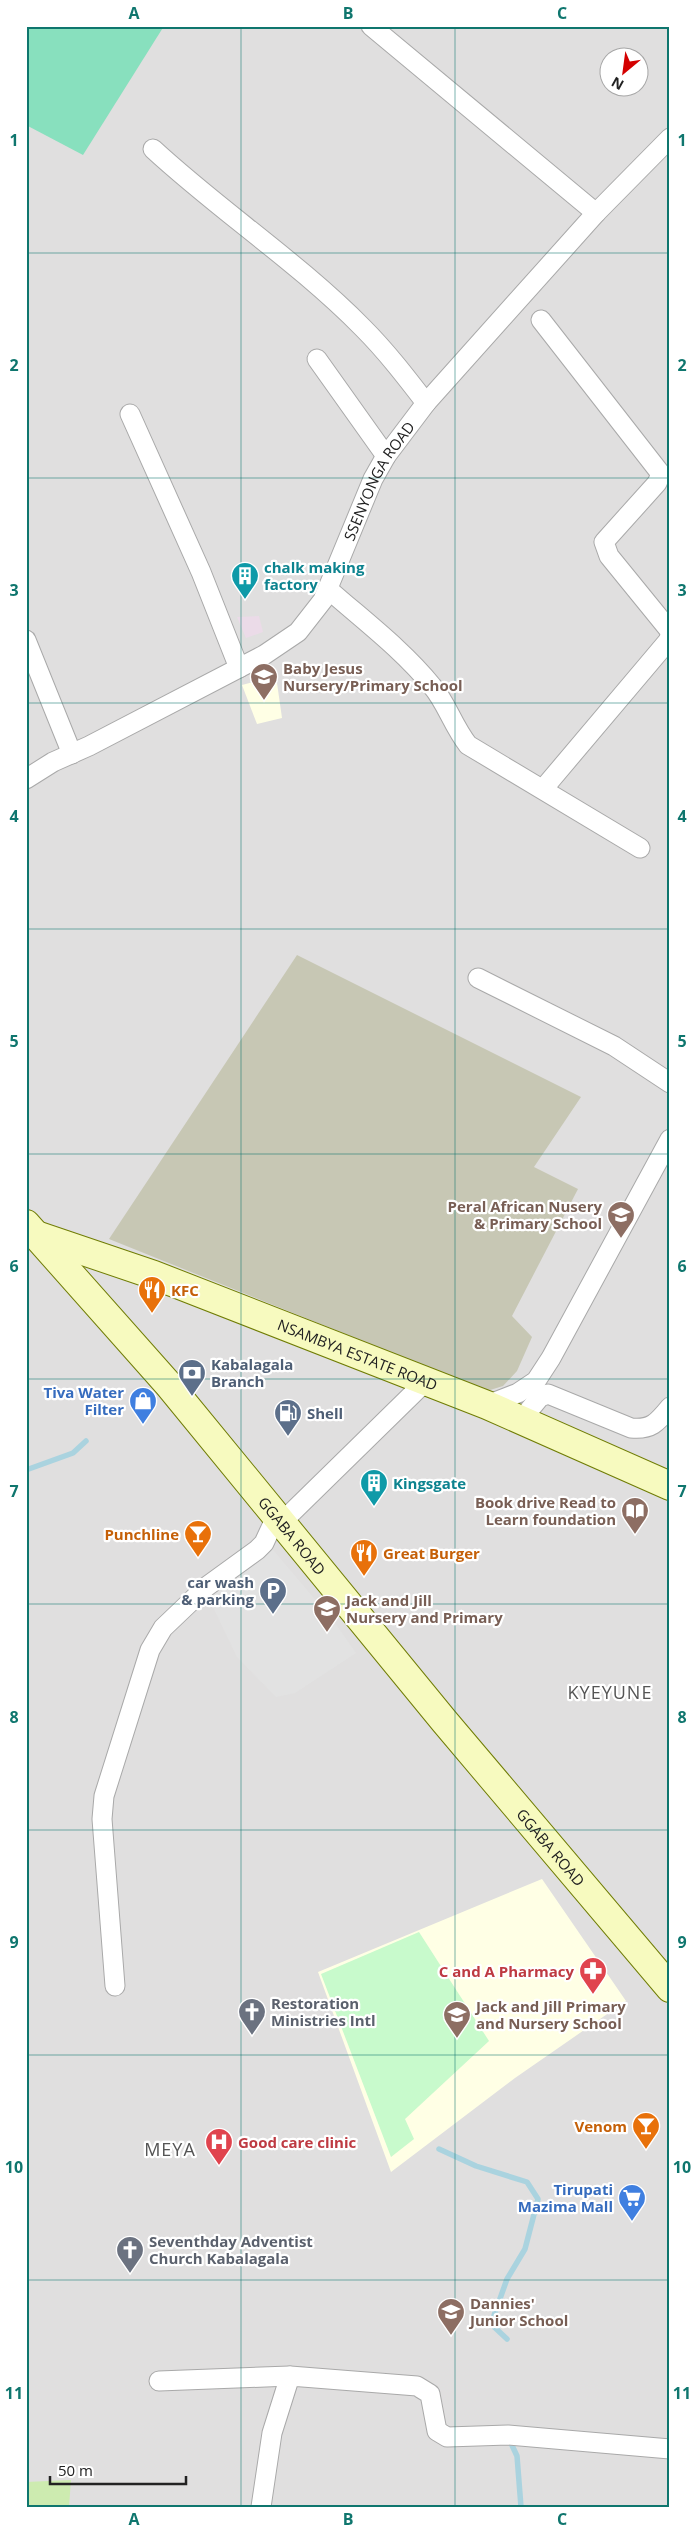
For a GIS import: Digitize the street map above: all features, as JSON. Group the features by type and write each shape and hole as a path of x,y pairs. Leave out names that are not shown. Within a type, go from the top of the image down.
{"main road":[{"name":"NSAMBYA ESTATE ROAD","path":"33,1230 154,1275 487,1405 670,1486"},
{"name":"GGABA ROAD","path":"33,1230 168,1384 445,1722 670,1988"}],"street":[{"path":"371,26 596,213"},
{"name":"SSENYONGA ROAD","path":"26,779 52,762 72,754 284,644 298,632 319,606 328,589 373,480 386,456 426,403 521,296 596,213 670,138"},
{"path":"152,149 203,195 262,239 356,321 391,359 426,403"},
{"path":"521,296 538,315 554,339 593,384 661,474 657,484 604,542 609,556 670,631"},
{"path":"317,359 386,456"},
{"path":"130,414 201,572 239,668"},
{"path":"328,589 416,667 434,688 455,729 468,745 640,848"},
{"path":"543,789 668,641 670,636"},
{"path":"26,640 72,754"},
{"path":"478,978 614,1046 670,1084"},
{"path":"487,1405 518,1393 536,1381 551,1358 670,1139"},
{"path":"115,1986 102,1819 104,1796 150,1650 164,1628 206,1587 257,1550 264,1543 279,1519 426,1381"},
{"path":"521,1420 540,1397 548,1394 630,1428 645,1430 660,1420 670,1407"},
{"path":"261,2507 272,2433 290,2376"},
{"path":"159,2381 290,2376 417,2386 430,2394 437,2431 447,2437 508,2435 670,2449"}],"shaded area":[{"path":"26,26 670,26 670,2507 26,2507"},
{"path":"259,616 263,632 246,638 237,617"},
{"name":"Baby Jesus Nursery/Primary School","path":"276,676 282,718 257,724 242,685"},
{"path":"297,955 581,1097 534,1167 578,1189 512,1316 532,1337 517,1371 503,1386 487,1391 109,1239"},
{"name":"car wash & parking","path":"268,1544 335,1623 356,1653 295,1693 276,1697 237,1657 213,1607 209,1586"},
{"name":"Jack and Jill Primary and Nursery School","path":"542,1879 626,2001 515,2078 391,2172 318,1972"}],"green space":[{"path":"26,26 164,26 83,155 26,125"},
{"path":"419,1932 489,2041 405,2119 414,2139 391,2157 321,1974"},
{"path":"71,2480 69,2507 26,2507 26,2482"}],"waterway":[{"path":"26,1470 73,1453 86,1441"},
{"path":"439,2149 476,2166 527,2182 538,2199 525,2249 507,2279 491,2324 507,2339"},
{"path":"509,2439 517,2456 521,2507"}],"place":[{"name":"chalk making factory","path":"245,600"},
{"name":"Baby Jesus Nursery/Primary School","path":"264,701"},
{"name":"Peral African Nusery & Primary School","path":"621,1239"},
{"name":"KFC","path":"152,1314"},
{"name":"Kabalagala Branch","path":"192,1397"},
{"name":"Tiva Water Filter","path":"143,1425"},
{"name":"Shell","path":"288,1437"},
{"name":"Kingsgate","path":"374,1507"},
{"name":"Book drive Read to Learn foundation","path":"635,1535"},
{"name":"Punchline","path":"198,1558"},
{"name":"Great Burger","path":"364,1577"},
{"name":"car wash & parking","path":"273,1615"},
{"name":"Jack and Jill Nursery and Primary","path":"327,1633"},
{"name":"C and A Pharmacy","path":"593,1995"},
{"name":"Restoration Ministries Intl","path":"252,2036"},
{"name":"Jack and Jill Primary and Nursery School","path":"457,2039"},
{"name":"Venom","path":"646,2150"},
{"name":"Good care clinic","path":"219,2166"},
{"name":"Tirupati Mazima Mall","path":"632,2222"},
{"name":"Seventhday Adventist Church Kabalagala","path":"130,2274"},
{"name":"Dannies' Junior School","path":"451,2336"}],"district":[{"name":"KYEYUNE","path":"610,1692"},
{"name":"MEYA","path":"170,2149"}]}
